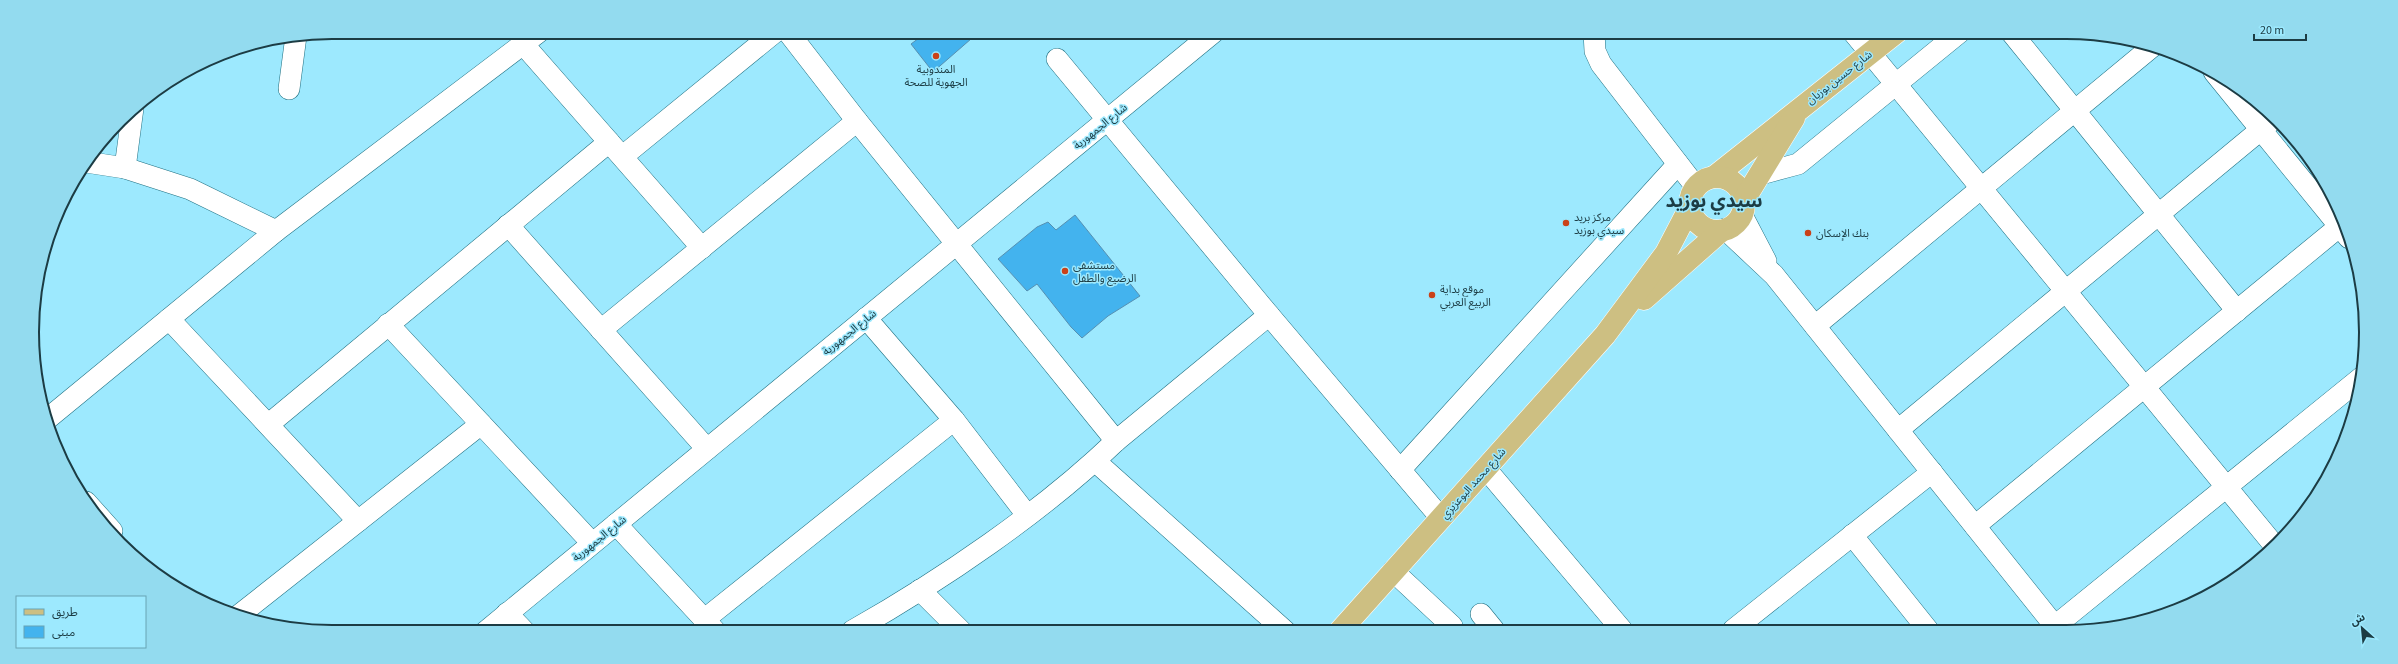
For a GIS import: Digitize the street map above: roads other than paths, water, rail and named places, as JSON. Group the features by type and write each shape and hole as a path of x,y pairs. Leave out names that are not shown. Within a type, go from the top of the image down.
{"main road":[{"name":"شارع حسين بوزيان","path":"1700,190 1801,107 1888,39"},
{"name":"شارع حسين بوزيان","path":"1743,207 1801,107"},
{"path":"1725,178 1734,182 1741,190 1743,207 1731,227 1723,230 1710,230 1701,225 1694,217 1700,190 1725,178"},
{"name":"شارع محمد البوعزيزي","path":"1345,625 1605,335 1666,253 1700,190"},
{"name":"شارع محمد البوعزيزي","path":"1605,335 1723,230"}],"street":[{"path":"51,415 276,231 530,39"},
{"path":"532,39 616,149 702,248"},
{"path":"269,424 508,225 616,149 765,39"},
{"path":"793,39 857,121 1116,441"},
{"name":"شارع الجمهورية","path":"493,625 1206,39"},
{"path":"1594,39 1595,51 1601,64 1678,164 1700,190"},
{"path":"1859,39 2271,541"},
{"path":"1761,174 1798,164 1951,39"},
{"path":"2017,39 2237,311"},
{"path":"289,89 295,42"},
{"path":"1815,326 2147,51"},
{"path":"1057,59 1106,121 1269,316 1441,518"},
{"path":"2239,96 2268,124 2337,221"},
{"path":"124,168 131,119"},
{"path":"601,330 857,121"},
{"path":"1898,430 2268,124"},
{"path":"93,163 124,168 190,189 276,231"},
{"path":"1400,470 1678,164"},
{"path":"1743,207 1774,275"},
{"path":"508,225 707,449"},
{"path":"1723,230 1774,275 2054,625"},
{"path":"1975,526 2237,311 2342,234"},
{"path":"865,625 960,564 1027,515 1095,461 1116,441 1269,316"},
{"path":"866,318 954,420 1027,515"},
{"path":"169,319 269,424 358,521"},
{"path":"388,324 592,543"},
{"path":"2060,625 2354,383"},
{"path":"616,524 710,625 954,420"},
{"path":"244,611 481,424"},
{"path":"1095,461 1278,625"},
{"path":"1486,468 1618,625"},
{"path":"1739,625 1932,472"},
{"path":"1852,535 1924,625"},
{"path":"1393,571 1451,625"},
{"path":"920,590 955,625"},
{"path":"507,613 518,625"},
{"path":"1481,614 1490,625"}],"place":[{"name":"المندوبية الجهوية للصحة","path":"936,56"},
{"name":"مركز بريد سيدي بوزيد","path":"1566,223"},
{"name":"بنك الإسكان","path":"1808,233"},
{"name":"مستشفى الرضيع والطفل","path":"1065,271"},
{"name":"موقع بداية الربيع العربي","path":"1432,295"}],"district":[{"name":"سيدي بوزيد","path":"1714,200"}]}
